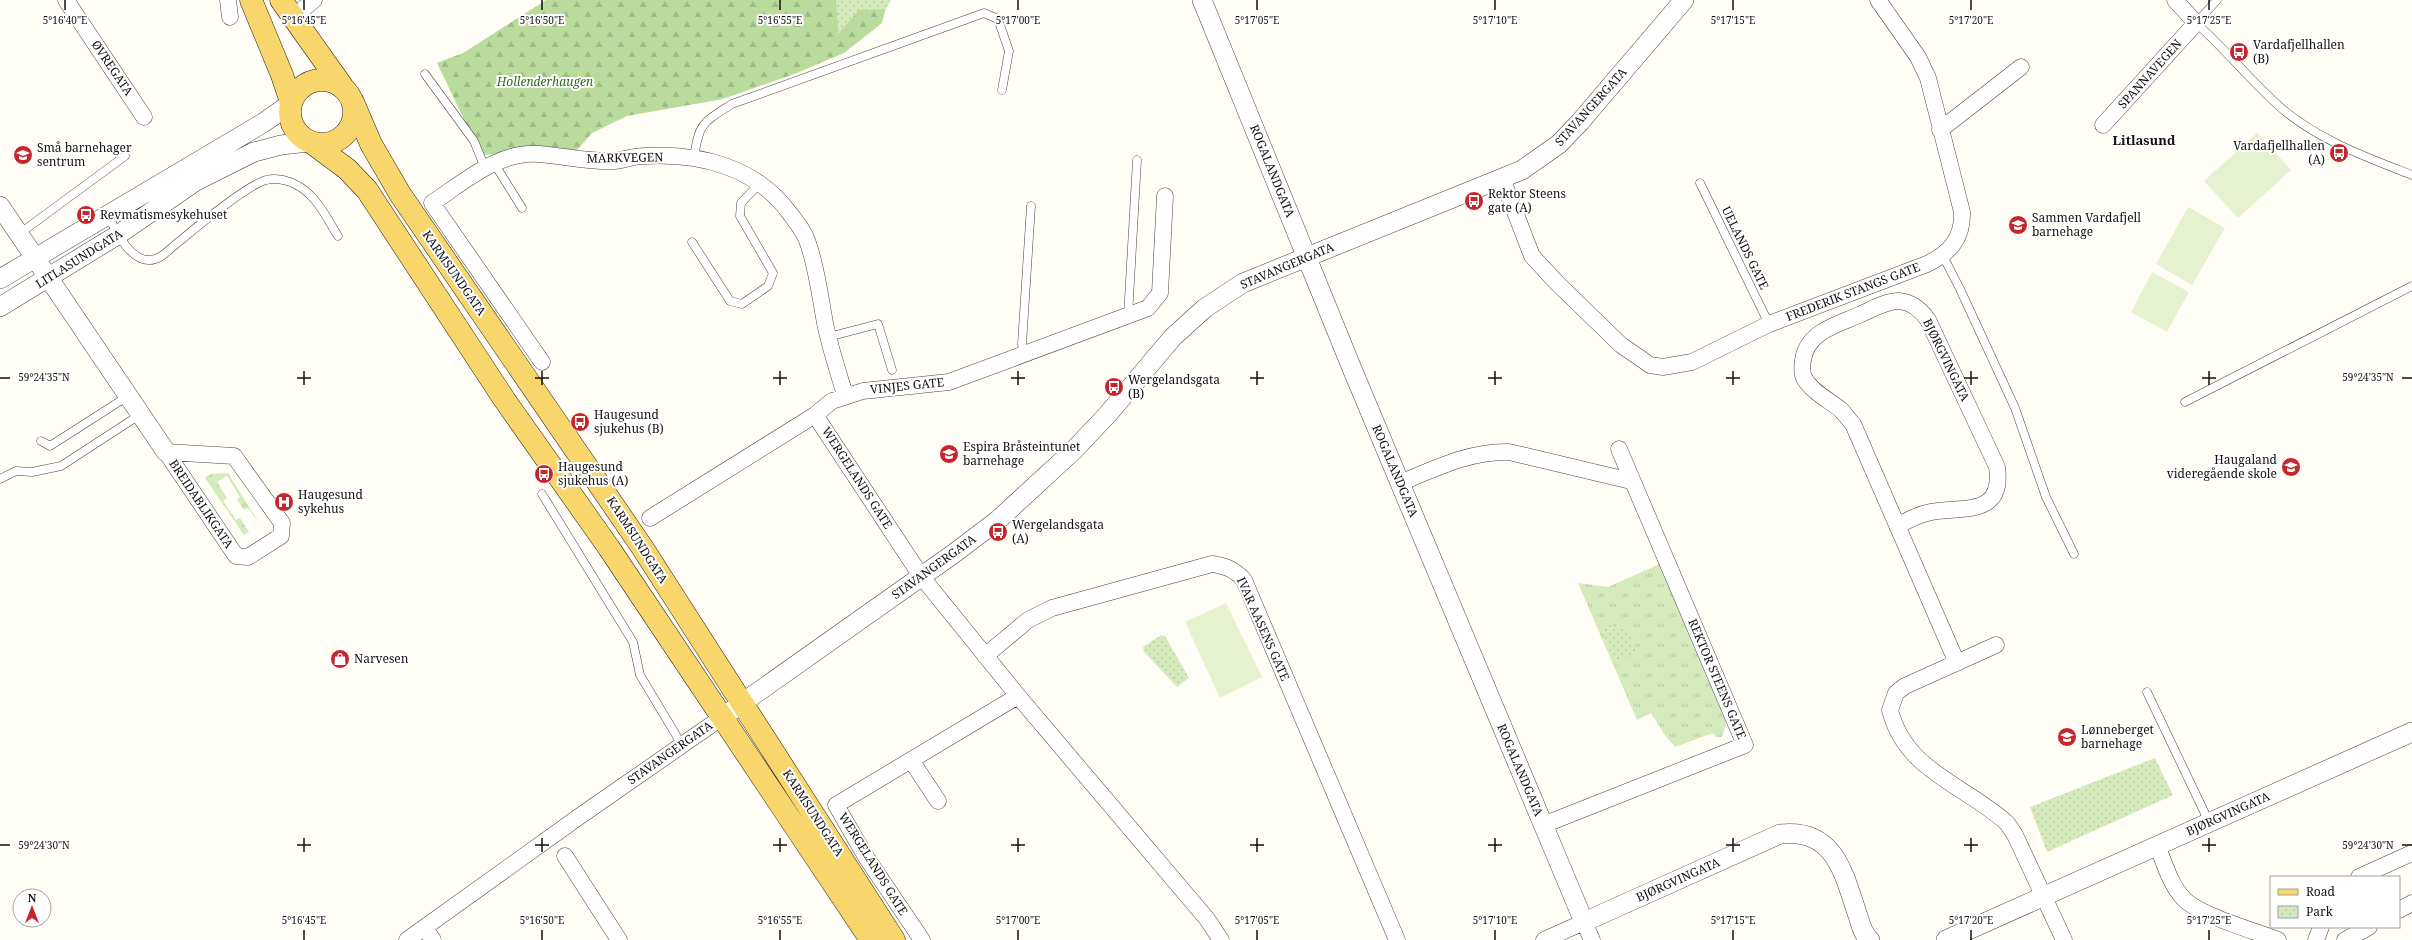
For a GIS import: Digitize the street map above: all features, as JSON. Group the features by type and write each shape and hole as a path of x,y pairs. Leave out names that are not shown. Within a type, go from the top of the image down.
{"main road":[{"path":"251,0 282,75 290,103 289,115 292,126 299,135 310,142 324,144 335,142 345,135 351,125 354,114 347,94 330,80 318,80 306,83 296,91 290,103"},
{"name":"KARMSUNDGATA","path":"281,0 347,94 371,144 400,194 578,452 894,940"},
{"name":"KARMSUNDGATA","path":"310,142 347,169 367,190 504,399 609,548 721,718 871,940"}],"street":[{"name":"ØVREGATA","path":"66,0 144,117"},
{"path":"228,0 230,17"},
{"name":"ROGALANDGATA","path":"1202,0 1400,483 1592,940"},
{"name":"STAVANGERGATA","path":"407,940 429,934 580,816 721,718 998,520 1044,479 1108,414 1173,337 1205,308 1243,283 1522,170 1559,144 1580,122 1684,0"},
{"name":"FREDERIK STANGS GATE","path":"1502,178 1532,256 1557,283 1638,359 1650,365 1663,367 1692,362 1770,324 1873,286 1943,256 1959,236 1962,224 1962,212 1928,78 1918,57 1878,0"},
{"path":"2175,0 2196,23"},
{"name":"SPANNAVEGEN","path":"2103,125 2196,23"},
{"path":"1940,130 2021,67"},
{"name":"LITLASUNDGATA","path":"0,279 263,123 290,103"},
{"name":"LITLASUNDGATA","path":"0,307 119,234 196,181 254,152 281,145 310,142"},
{"name":"MARKVEGEN","path":"542,362 432,203 490,165 520,155 538,154 595,161 615,161 644,156 694,158 734,168 760,184 781,201 808,241 828,337 845,395"},
{"name":"VINJES GATE","path":"815,415 832,401 845,395 882,388 949,382 1148,308 1160,293 1165,196"},
{"name":"BREIDABLIKGATA","path":"0,206 236,556 248,557 281,536 282,523 234,456 166,452"},
{"name":"BJØRGVINGATA","path":"1897,526 1930,512 1977,508 1989,502 1996,491 1998,480 1996,467 1928,320 1922,310 1911,304 1899,301 1884,304 1823,331 1812,339 1804,350 1802,364 1804,378 1813,389 1842,412 1853,424 1897,526 1957,663"},
{"name":"WERGELANDS GATE","path":"650,518 815,415 921,576 1018,696 1207,919 1221,940"},
{"name":"REKTOR STEENS GATE","path":"1543,825 1745,745 1631,481 1619,449"},
{"path":"1400,483 1455,460 1493,451 1509,452 1631,481"},
{"name":"IVAR AASENS GATE","path":"986,656 1028,620 1052,608 1212,564 1225,566 1237,572 1244,580 1397,940"},
{"path":"1996,645 1905,686 1896,693 1890,710 1892,719 1910,752 1921,763 2007,823 2015,835 2064,940"},
{"name":"WERGELANDS GATE","path":"922,940 866,857 836,805 1018,696"},
{"name":"BJØRGVINGATA","path":"1946,940 2412,732"},
{"path":"911,760 938,800"},
{"name":"BJØRGVINGATA","path":"1544,940 1780,834 1793,832 1806,834 1819,840 1828,848 1839,865 1861,926 1870,940"},
{"path":"2157,845 2175,885 2183,898 2202,910 2278,940"},
{"path":"2361,876 2412,853"},
{"path":"566,856 619,940"},
{"path":"2400,909 2412,903"},
{"path":"2316,940 2321,928"},
{"path":"2345,940 2366,928"}],"lane":[{"path":"2217,0 2196,23 2280,106 2301,122 2354,152 2412,175"},
{"path":"694,158 700,128 707,120 732,104 984,13 998,19 1009,51 1002,90"},
{"path":"425,74 522,208"},
{"path":"18,234 125,156"},
{"path":"1128,316 1137,160"},
{"path":"108,216 131,252 147,260 166,254 202,223 255,185 275,179 286,180 311,195 338,236"},
{"path":"692,242 730,301 742,304 768,286 773,273 740,216 741,203 760,184"},
{"name":"UELANDS GATE","path":"1700,184 1770,324"},
{"path":"1024,355 1022,344 1031,206"},
{"path":"1943,256 1960,289 2015,408 2046,497 2074,554"},
{"path":"2185,402 2412,286"},
{"path":"828,337 878,324 892,370"},
{"path":"41,441 50,446 128,396"},
{"path":"0,479 16,471 38,472 61,466 141,414"},
{"path":"542,494 633,642 640,675 682,745"},
{"path":"2147,692 2209,822"}],"green space":[{"name":"Hollenderhaugen","path":"546,0 888,0 882,23 844,53 797,73 723,99 627,116 592,133 572,156 535,152 481,155 437,63 463,53"},
{"path":"836,0 891,0 886,9 859,10 838,34"},
{"path":"2257,133 2291,170 2238,218 2204,181"},
{"path":"2188,207 2225,228 2192,285 2156,264"},
{"path":"2152,272 2189,292 2167,332 2131,312"},
{"path":"228,473 259,523 248,508 244,510 237,499 240,497 227,476 217,482 227,498 223,501 236,520 240,518 249,532 244,535 205,478 211,474"},
{"path":"1662,563 1728,717 1722,737 1716,737 1713,733 1675,747 1664,734 1651,713 1637,720 1578,583 1608,587"},
{"path":"1226,603 1262,677 1220,698 1185,622"},
{"path":"1612,623 1616,632 1627,627 1637,652 1620,659 1617,669 1601,628"},
{"path":"1161,635 1165,636 1189,678 1177,687 1144,652 1143,647"},
{"path":"2155,758 2173,795 2047,852 2030,807"}],"place":[{"name":"Vardafjellhallen (B)","path":"2239,52"},
{"name":"Vardafjellhallen (A)","path":"2339,153"},
{"name":"Små barnehager sentrum","path":"23,155"},
{"name":"Rektor Steens gate (A)","path":"1474,201"},
{"name":"Revmatismesykehuset","path":"86,215"},
{"name":"Sammen Vardafjell barnehage","path":"2018,225"},
{"name":"Wergelandsgata (B)","path":"1114,387"},
{"name":"Haugesund sjukehus (B)","path":"580,422"},
{"name":"Espira Bråsteintunet barnehage","path":"949,454"},
{"name":"Haugaland videregående skole","path":"2291,467"},
{"name":"Haugesund sjukehus (A)","path":"544,474"},
{"name":"Haugesund sykehus","path":"284,502"},
{"name":"Wergelandsgata (A)","path":"998,532"},
{"name":"Narvesen","path":"340,659"},
{"name":"Lønneberget barnehage","path":"2067,737"}],"district":[{"name":"Litlasund","path":"2144,140"}]}
